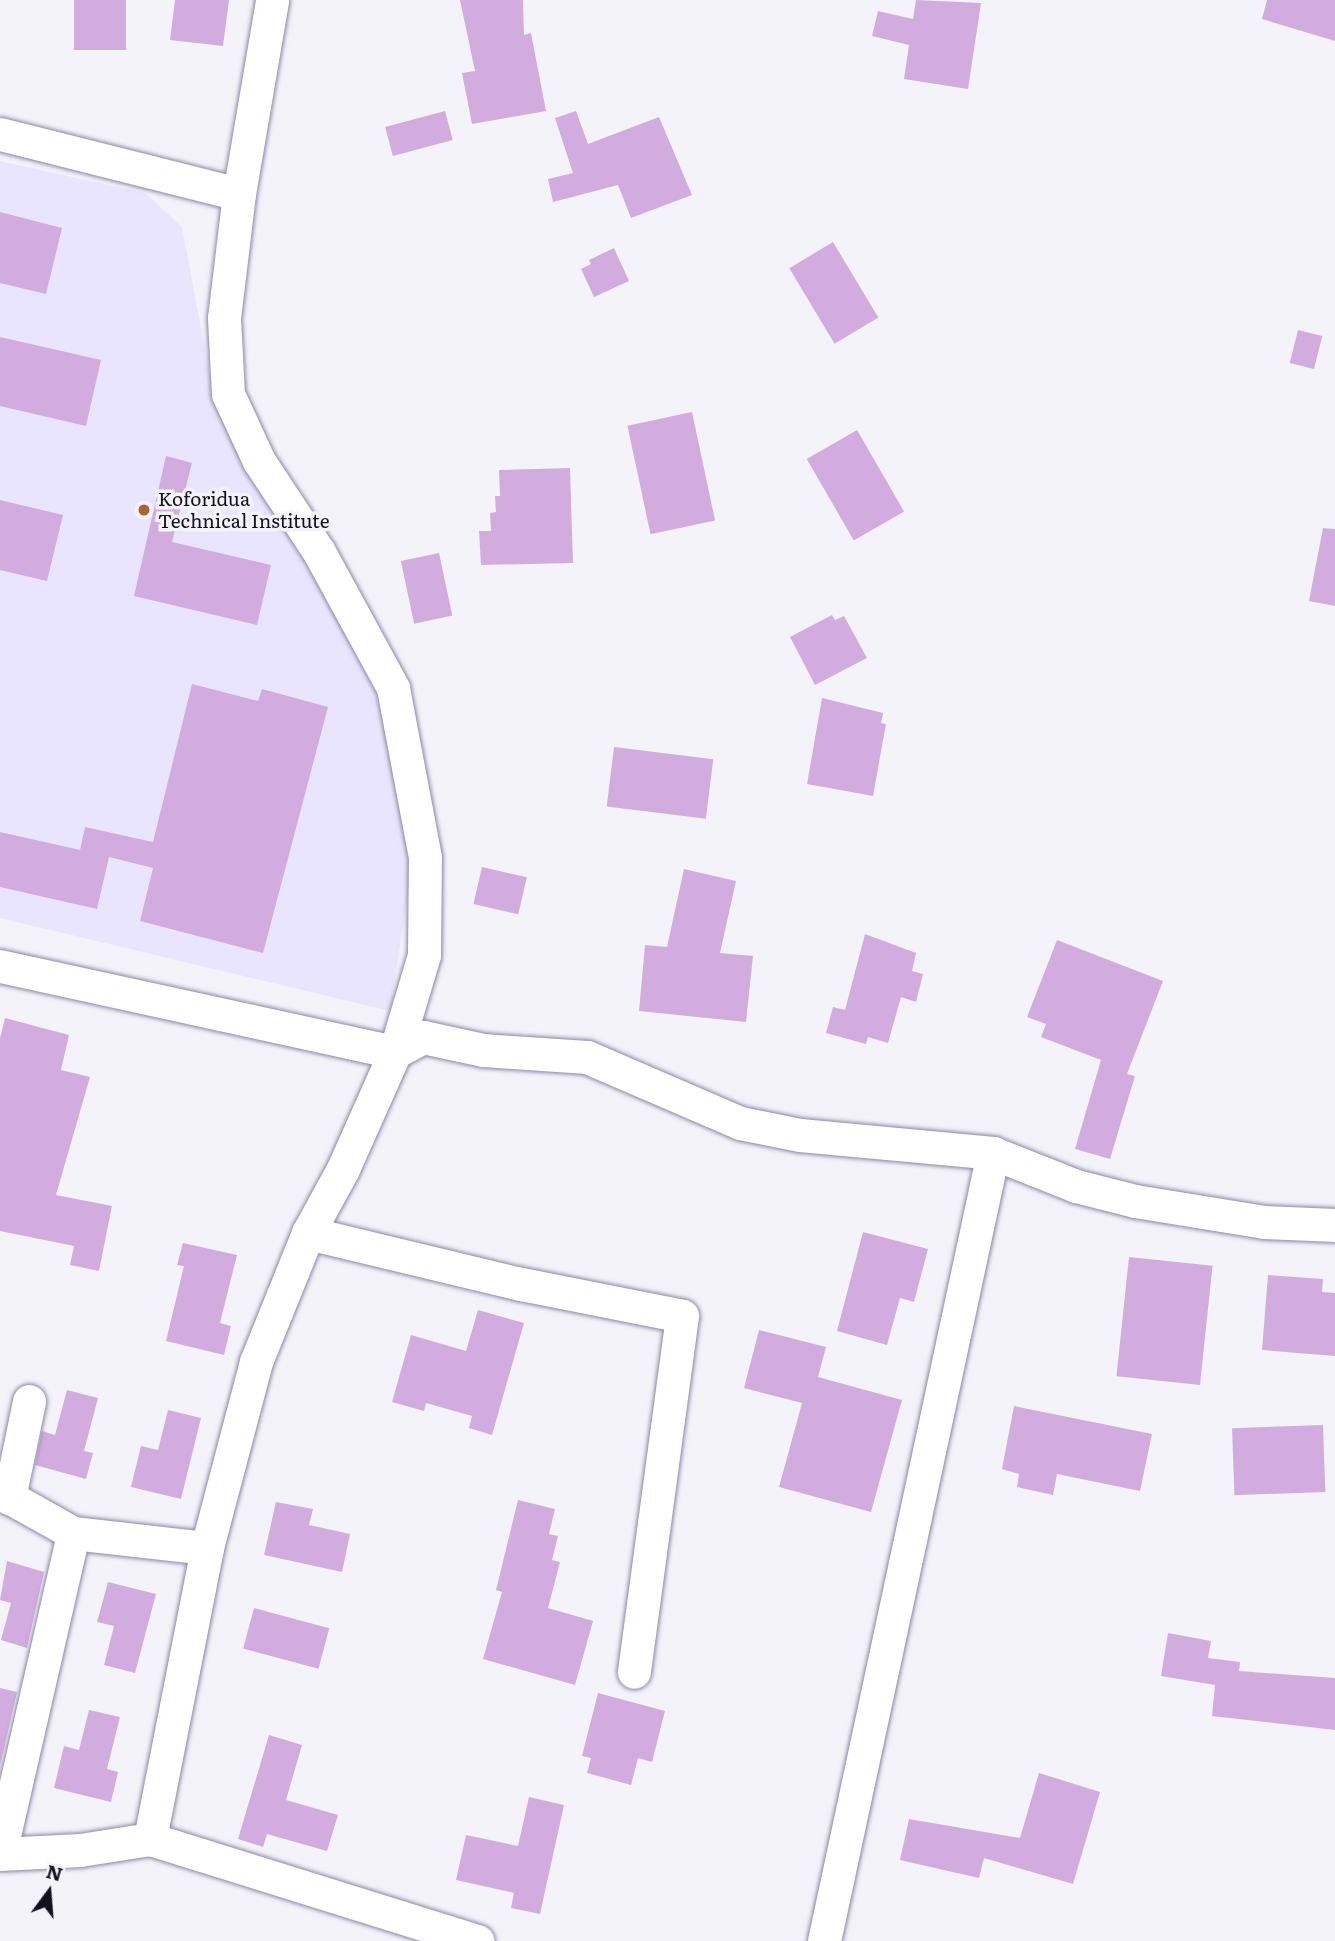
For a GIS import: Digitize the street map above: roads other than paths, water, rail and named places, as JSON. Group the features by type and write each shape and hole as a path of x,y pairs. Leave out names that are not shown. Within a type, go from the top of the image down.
{"street":[{"path":"150,1839 206,1548 256,1362 308,1233 344,1170 395,1052 424,955 425,857 393,688 319,552 259,461 228,394 224,318 239,194 272,0"},
{"path":"0,134 239,194"},
{"path":"0,966 395,1052 423,1037 483,1050 587,1057 740,1123 800,1136 993,1153 1076,1186 1135,1200 1264,1222 1335,1225"},
{"path":"824,1941 993,1153"},
{"path":"308,1233 521,1284 682,1316 634,1672"},
{"path":"29,1401 5,1495 73,1533 206,1548"},
{"path":"73,1533 0,1854 80,1850 150,1839 477,1941"}],"place":[{"name":"Koforidua Technical Institute","path":"144,510"}]}
